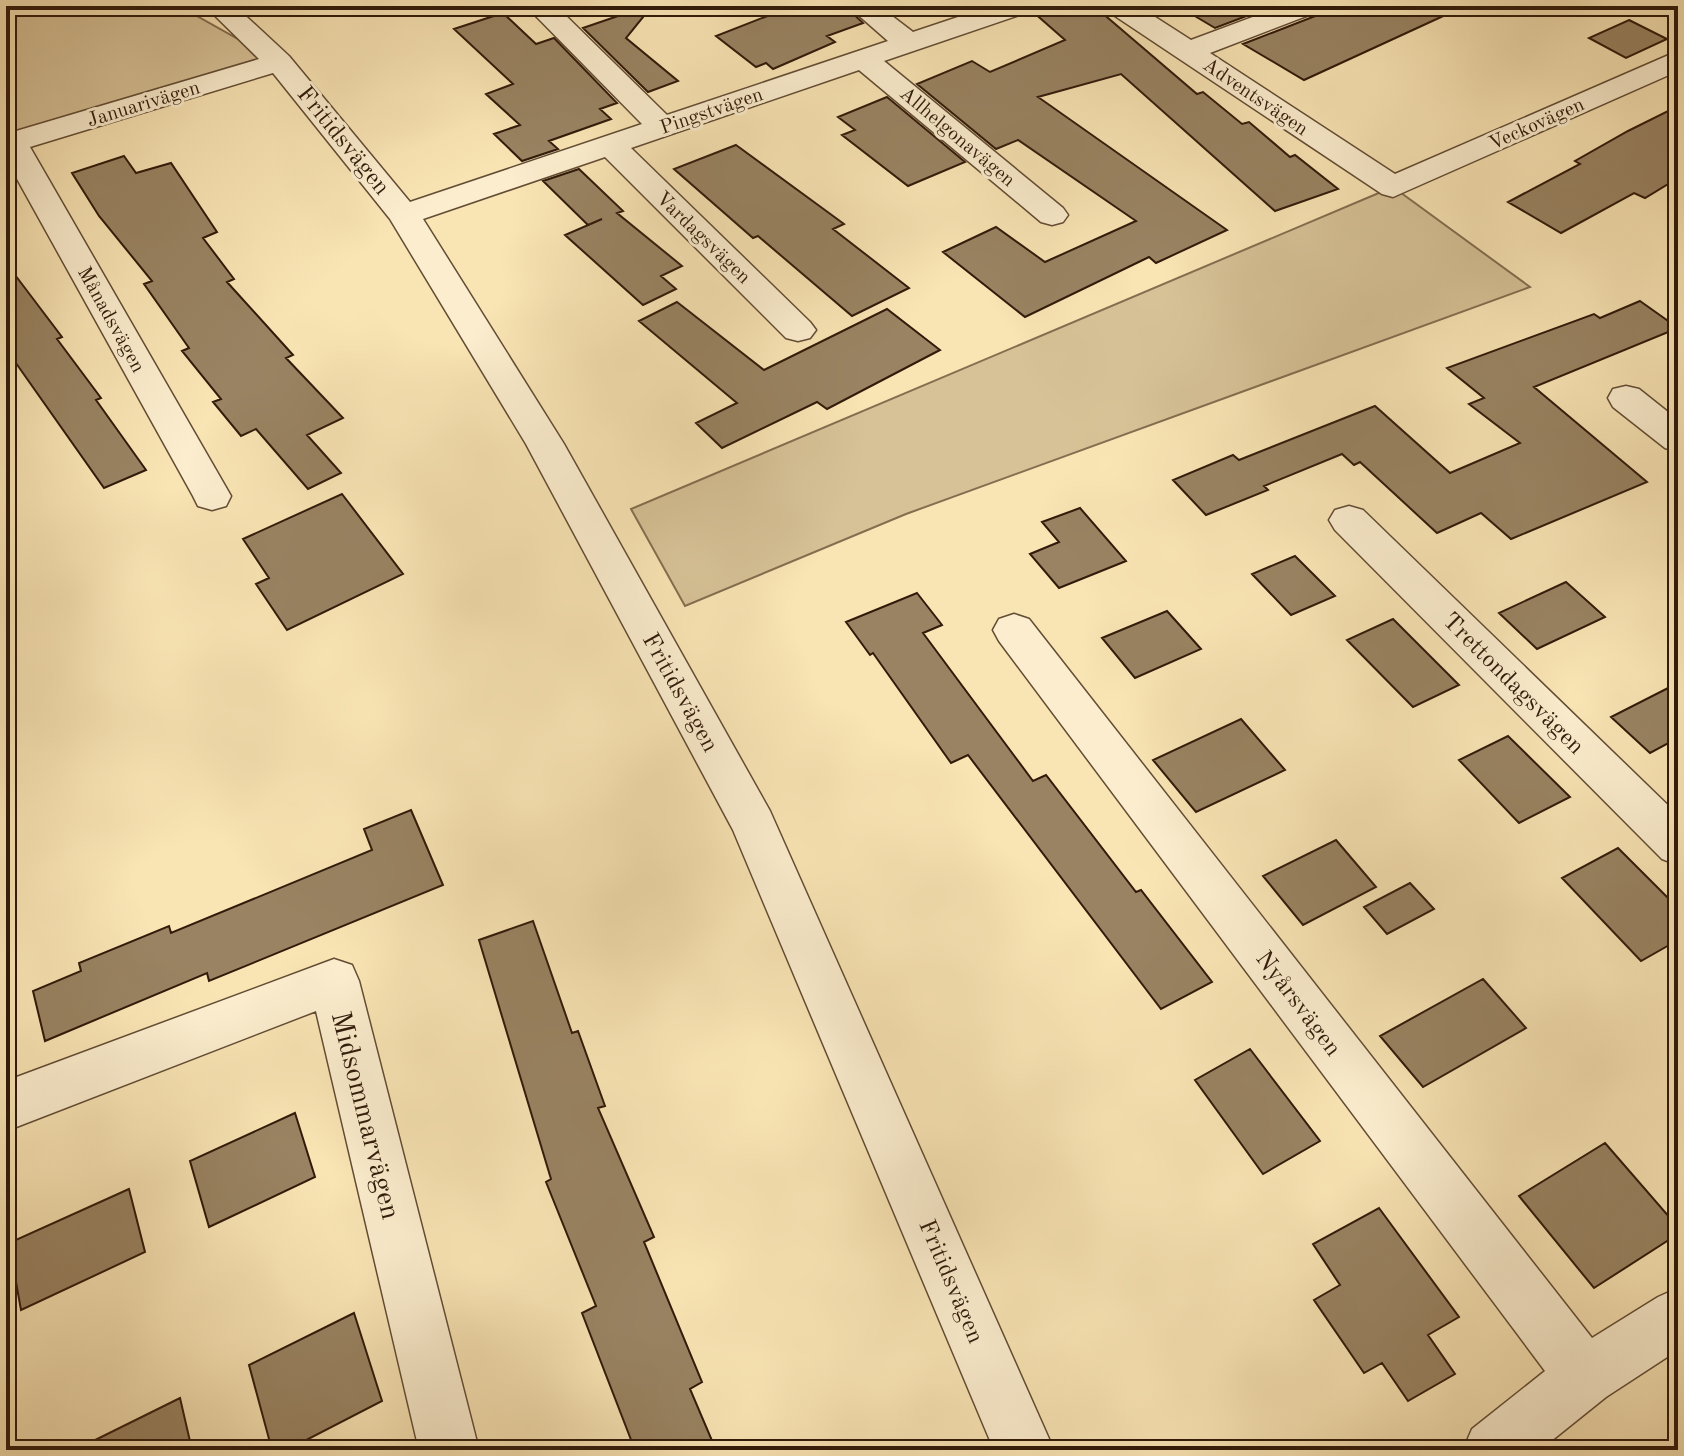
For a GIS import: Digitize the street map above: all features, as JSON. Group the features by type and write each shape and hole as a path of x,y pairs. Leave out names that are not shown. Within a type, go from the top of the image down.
{"street":[{"name":"Fritidsvägen","path":"219,6 279,62 404,215 545,444 754,825 1024,1450"},
{"path":"540,6 662,127"},
{"path":"862,6 909,43"},
{"name":"Pingstvägen","path":"404,215 1018,6"},
{"name":"Adventsvägen","path":"1119,6 1393,187"},
{"path":"1189,51 1307,6"},
{"name":"Allhelgonavägen","path":"863,58 1052,215"},
{"name":"Veckovägen","path":"1393,187 1678,60"},
{"name":"Januarivägen","path":"9,143 279,62"},
{"name":"Månadsvägen","path":"9,143 212,496"},
{"name":"Vardagsvägen","path":"609,144 798,330"},
{"path":"1626,398 1678,439"},
{"name":"Trettondagsvägen","path":"1349,520 1678,845"},
{"name":"Nyårsvägen","path":"1014,630 1585,1376"},
{"name":"Midsommarvägen","path":"6,1106 334,981 449,1450"},
{"path":"1493,1450 1585,1376 1678,1317"}],"shaded area":[{"path":"26,6 179,6 279,62 6,141 6,11"},
{"path":"1393,187 1530,287 906,514 685,606 631,509"}],"building":[{"path":"652,6 626,38 678,81 648,92 583,28"},
{"path":"793,6 845,6 863,23 827,36 835,42 773,69 766,63 756,67 716,36"},
{"path":"1035,6 1094,6 1197,94 1203,92 1242,124 1249,122 1290,157 1295,155 1338,189 1275,211 1121,74 1038,97 1227,230 1156,263 1149,257 1025,317 943,252 996,227 1045,262 1136,221 1018,140 996,149 917,84 972,61 990,72 1065,40 1032,11"},
{"path":"1178,6 1273,6 1215,28"},
{"path":"1324,6 1465,6 1304,80 1243,44 1318,15"},
{"path":"503,13 536,44 554,38 617,103 600,109 611,119 549,141 558,149 522,161 494,134 520,125 486,94 513,84 454,29"},
{"path":"1629,20 1667,39 1626,58 1589,38"},
{"path":"887,97 965,162 908,186 842,135 855,130 838,117"},
{"path":"1678,106 1678,178 1645,198 1634,193 1561,233 1508,202 1580,164 1575,161 1628,131"},
{"path":"736,145 844,224 833,229 909,288 852,316 758,236 753,238 674,169"},
{"path":"124,156 136,173 171,163 217,232 203,238 234,279 227,282 293,355 286,358 343,418 307,435 341,473 308,489 256,429 241,436 213,402 221,399 182,351 189,348 144,284 152,281 99,216 72,173"},
{"path":"579,169 623,211 617,213 682,266 661,276 676,289 643,305 565,235 602,219 588,225 543,181"},
{"path":"6,263 62,337 57,339 101,398 96,400 146,470 104,488 6,349"},
{"path":"1640,301 1678,328 1534,387 1647,482 1511,539 1481,513 1437,533 1360,462 1354,465 1342,454 1264,486 1268,490 1206,515 1173,480 1233,455 1239,460 1375,406 1450,473 1520,443 1469,404 1484,398 1447,368 1594,314 1600,318"},
{"path":"677,302 764,370 887,309 940,350 827,409 817,402 722,448 696,423 737,403 639,321"},
{"path":"342,494 403,574 287,630 256,584 269,578 243,539"},
{"path":"1080,508 1126,561 1059,588 1030,554 1059,542 1042,522"},
{"path":"1295,556 1335,596 1291,615 1252,574"},
{"path":"1566,582 1605,617 1537,649 1499,613"},
{"path":"917,593 942,625 923,633 1033,781 1046,775 1136,892 1141,890 1212,982 1161,1009 968,755 951,763 873,653 870,655 846,622"},
{"path":"1167,611 1201,649 1135,678 1102,638"},
{"path":"1393,619 1459,685 1413,707 1347,640"},
{"path":"1678,683 1678,738 1650,753 1611,717"},
{"path":"1241,719 1285,770 1196,812 1153,760"},
{"path":"1508,736 1570,797 1519,823 1459,760"},
{"path":"411,810 443,885 209,981 207,973 45,1041 33,991 81,971 79,963 169,926 171,933 372,850 364,829"},
{"path":"1336,840 1376,887 1303,925 1263,876"},
{"path":"1618,848 1678,908 1678,940 1641,961 1562,878"},
{"path":"1410,883 1434,909 1387,934 1364,907"},
{"path":"533,921 572,1033 578,1031 605,1106 598,1108 654,1237 644,1242 702,1382 690,1389 716,1450 635,1450 582,1313 596,1306 546,1182 551,1179 479,940"},
{"path":"1483,979 1526,1028 1423,1087 1380,1036"},
{"path":"1250,1049 1320,1141 1263,1174 1195,1080"},
{"path":"295,1113 315,1177 209,1227 190,1161"},
{"path":"1605,1143 1678,1227 1678,1234 1594,1288 1519,1196"},
{"path":"129,1189 145,1252 21,1310 9,1243"},
{"path":"1379,1208 1459,1317 1428,1335 1455,1374 1408,1401 1382,1363 1364,1373 1314,1300 1340,1285 1313,1244"},
{"path":"354,1313 382,1401 287,1450 272,1450 249,1365"},
{"path":"180,1398 192,1450 75,1450"}]}
